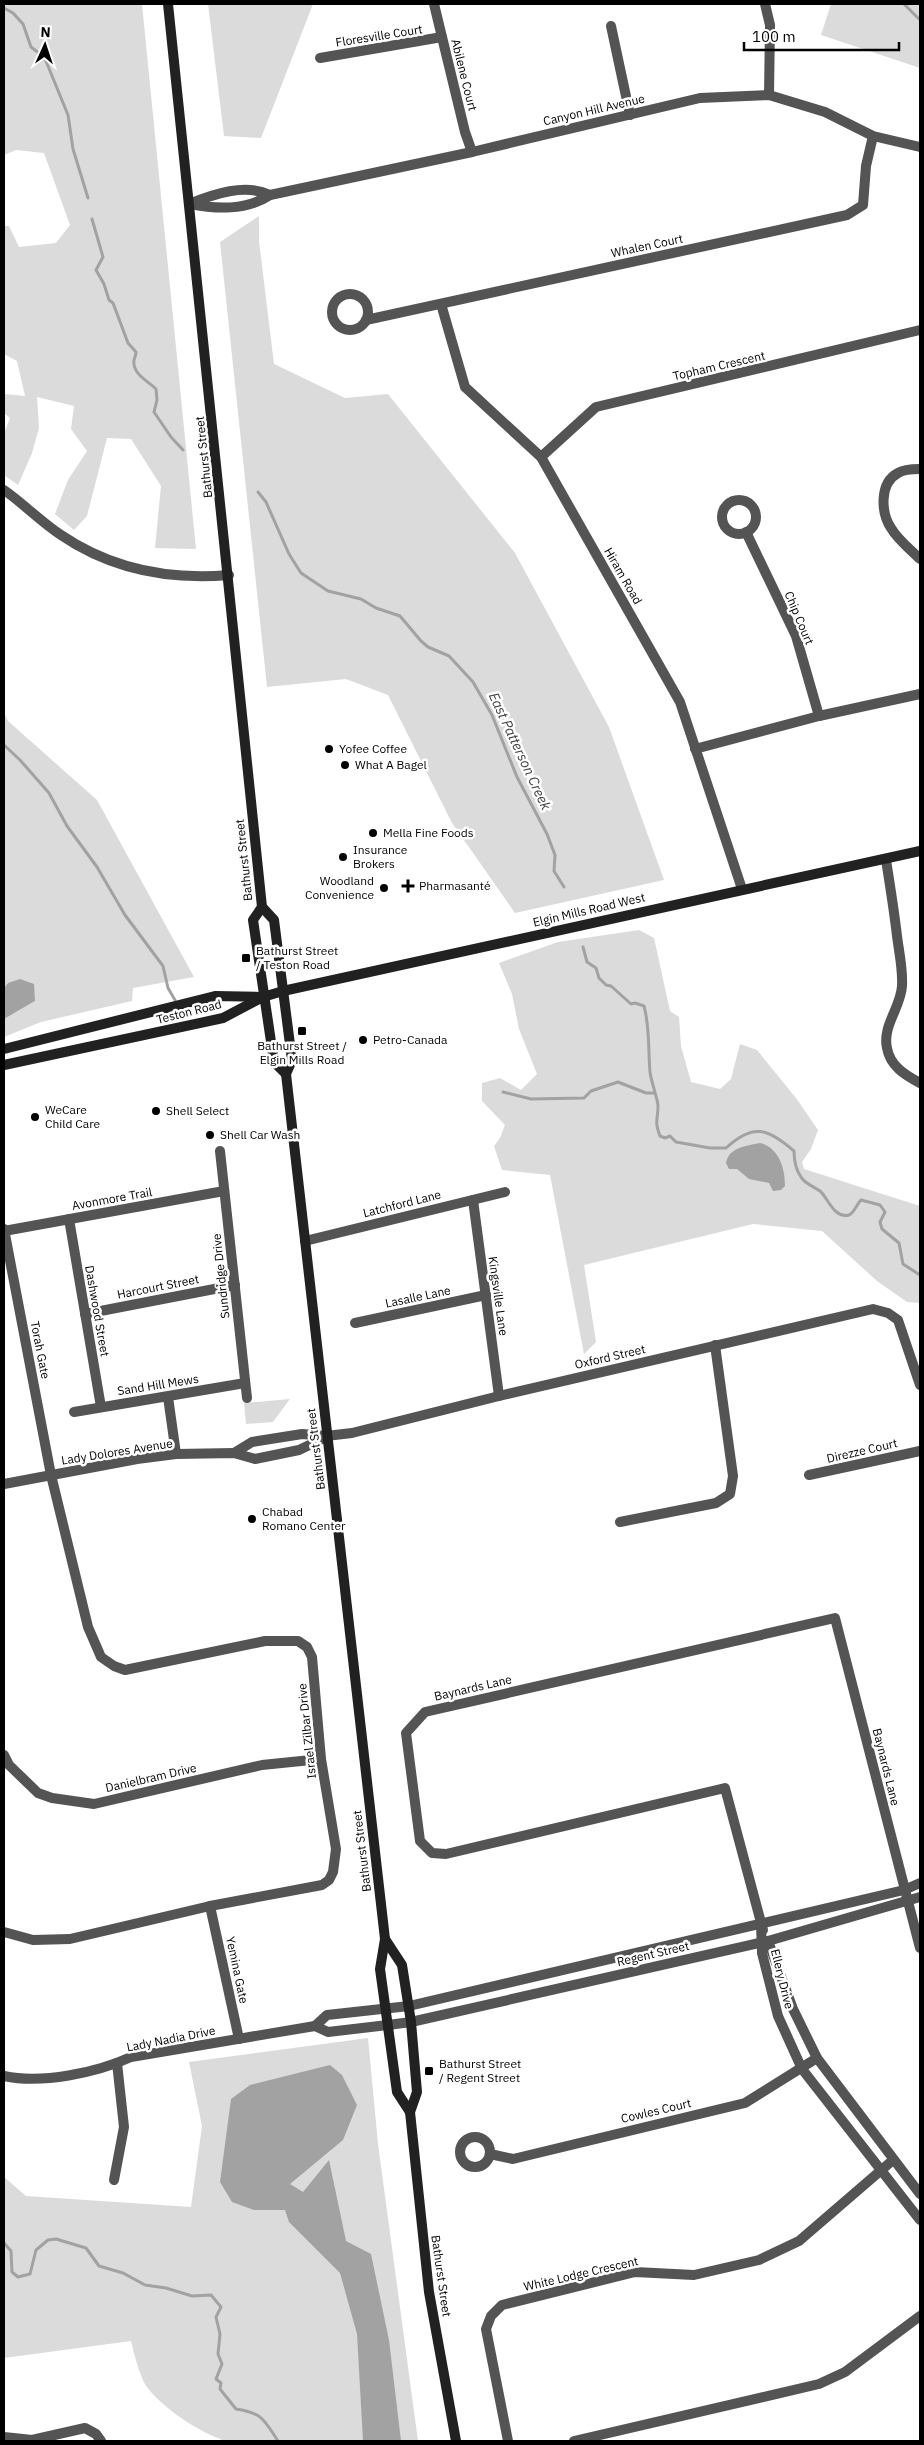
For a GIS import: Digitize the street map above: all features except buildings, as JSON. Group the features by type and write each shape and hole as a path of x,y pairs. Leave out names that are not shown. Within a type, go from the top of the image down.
{"main road":[{"name":"Bathurst Street","path":"168,4 229,575 245,753 262,907 274,920 292,1060 286,1074 385,1939 380,1969 397,2092 410,2112"},
{"name":"Elgin Mills Road West","path":"263,997 742,889 886,860 920,851"},
{"name":"Bathurst Street","path":"262,907 253,920 263,997 274,1062 286,1074"},
{"name":"Teston Road","path":"4,1049 215,996 263,997"},
{"name":"Teston Road","path":"4,1065 223,1018 263,997"},
{"name":"Bathurst Street","path":"385,1939 402,1965 411,2022 417,2092 410,2112 429,2292 456,2441"}],"street":[{"name":"Abilene Court","path":"434,4 465,132 472,152"},
{"path":"765,4 770,25 769,95"},
{"path":"610,26 630,115"},
{"name":"Floresville Court","path":"320,58 442,37"},
{"name":"Canyon Hill Avenue","path":"189,204 217,209 258,203 270,195 472,152 700,98 769,95 825,112 873,136 920,147"},
{"name":"Whalen Court","path":"366,320 847,215 863,205 866,166 873,136"},
{"name":"Canyon Hill Avenue","path":"189,204 221,193 258,189 270,195"},
{"name":"Hiram Road","path":"440,304 465,387 542,457 680,702 742,889"},
{"name":"Topham Crescent","path":"542,457 596,407 920,330"},
{"path":"920,468 899,472 891,478 886,488 884,502 885,514 891,528 920,559"},
{"path":"4,490 59,534 81,548 114,562 152,572 194,577 229,575"},
{"name":"Chip Court","path":"746,532 796,636 819,716"},
{"path":"695,749 819,716 920,694"},
{"path":"886,860 902,972 900,1000 886,1037 887,1049 892,1061 900,1071 920,1083"},
{"name":"Sundridge Drive","path":"220,1151 247,1398"},
{"name":"Avonmore Trail","path":"4,1230 224,1191"},
{"name":"Latchford Lane","path":"305,1241 505,1192"},
{"name":"Kingsville Lane","path":"473,1200 499,1396"},
{"name":"Dashwood Street","path":"69,1219 101,1406"},
{"name":"Torah Gate","path":"4,1230 51,1475"},
{"name":"Harcourt Street","path":"85,1314 235,1286"},
{"name":"Lasalle Lane","path":"355,1323 486,1295"},
{"name":"Oxford Street","path":"326,1436 355,1432 499,1396 873,1309 888,1313 898,1320 920,1385"},
{"path":"620,1522 716,1503 730,1494 733,1476 715,1345"},
{"name":"Sand Hill Mews","path":"74,1412 245,1383"},
{"path":"168,1397 176,1454"},
{"name":"Lady Dolores Avenue","path":"234,1453 252,1442 302,1434 326,1436"},
{"name":"Lady Dolores Avenue","path":"4,1484 138,1459 176,1454 234,1453 255,1459 299,1450 326,1436"},
{"name":"Direzze Court","path":"810,1475 920,1451"},
{"name":"Israel Zilbar Drive","path":"4,1932 33,1940 70,1939 210,1906 322,1885 329,1880 334,1872 336,1850 321,1759 312,1657 307,1647 298,1641 265,1641 125,1670 114,1666 101,1657 88,1627 51,1475"},
{"name":"Baynards Lane","path":"761,1924 725,1788 446,1854 432,1854 420,1841 406,1733 425,1712 835,1618 904,1890"},
{"name":"Danielbram Drive","path":"4,1755 20,1777 38,1793 52,1798 94,1804 262,1765 321,1759"},
{"name":"Regent Street","path":"408,2006 904,1890 920,1883"},
{"path":"904,1890 920,1948"},
{"name":"Regent Street","path":"388,2025 411,2022 765,1942 920,1898"},
{"name":"Yemina Gate","path":"210,1906 239,2039"},
{"name":"Ellery Drive","path":"761,1924 778,2016 802,2069 920,2220"},
{"name":"Ellery Drive","path":"765,1942 793,2009 818,2058 920,2194"},
{"name":"Lady Nadia Drive","path":"4,2076 15,2079 74,2075 117,2063 131,2057 315,2026 327,2016 408,2006"},
{"name":"Lady Nadia Drive","path":"315,2026 328,2032 388,2025"},
{"name":"Cowles Court","path":"490,2154 513,2159 745,2103 818,2058"},
{"path":"114,2180 124,2127 117,2063"},
{"name":"White Lodge Crescent","path":"508,2441 486,2329 491,2316 502,2305 635,2272 694,2275 759,2260 799,2241 893,2160"},
{"path":"574,2441 818,2384 845,2372 920,2316"},
{"path":"4,2437 32,2440 85,2428 96,2434 101,2441"}],"shaded area":[{"path":"4,4 142,4 196,549 155,548 161,486 131,439 107,438 87,516 74,530 55,514 68,480 87,451 71,429 74,406 37,397 39,428 32,453 18,485 4,475 4,434 10,418 4,413 4,394 25,396 17,361 4,354 4,226 9,226 19,247 56,243 70,225 44,153 16,150 4,155"},
{"path":"208,4 313,4 261,138 224,136"},
{"path":"831,4 920,4 920,68 821,35"},
{"path":"259,216 259,241 274,364 345,398 388,394 515,553 609,727 664,880 515,913 452,823 388,695 346,679 267,687 220,242"},
{"path":"4,713 8,721 97,800 194,977 133,988 132,1001 41,1022 4,1037 4,1019 35,1001 8,983 4,988"},
{"path":"639,930 654,938 670,1011 679,1017 681,1046 691,1082 720,1089 731,1079 740,1044 757,1050 796,1098 818,1130 811,1149 802,1162 804,1169 920,1206 920,1303 907,1302 877,1281 822,1231 753,1224 584,1265 596,1342 584,1354 550,1175 502,1170 494,1146 500,1138 505,1125 482,1101 482,1083 500,1078 521,1090 537,1074 519,1029 512,994 499,963 558,942"},
{"path":"20,979 34,984 35,1001 4,1019 4,988 8,983"},
{"path":"760,1143 772,1149 780,1160 785,1179 785,1186 781,1190 773,1191 769,1183 749,1179 737,1169 729,1169 726,1163 734,1150"},
{"path":"290,1399 273,1422 246,1424 244,1403"},
{"path":"368,2038 378,2144 418,2441 220,2441 221,2439 200,2430 176,2414 154,2396 142,2378 131,2341 4,2358 4,2177 26,2196 191,2207 202,2126 189,2062"},
{"path":"330,2065 342,2075 357,2105 343,2140 290,2184 303,2192 329,2160 346,2241 371,2254 389,2340 401,2441 363,2441 357,2334 340,2273 289,2222 285,2210 254,2210 232,2202 220,2182 231,2099 250,2085"}],"waterway":[{"path":"904,4 920,20"},
{"name":"East Patterson Creek","path":"4,8 13,13 23,24 31,47 44,57 48,66 68,115 73,149 88,198"},
{"name":"East Patterson Creek","path":"92,219 103,257 96,270 104,284 109,300 113,303 128,343 136,352 134,360 135,369 141,377 156,389 157,400 154,412 171,437 183,450"},
{"name":"East Patterson Creek","path":"258,492 266,502 289,554 301,573 328,591 361,599 376,608 400,616 421,641 428,647 449,656 473,682 492,715 517,777 547,834 555,855 554,871 564,887"},
{"path":"4,745 49,793 67,826 97,867 125,915 163,966 168,988 175,1000"},
{"name":"East Patterson Creek","path":"583,947 587,962 596,968 599,978 606,985 611,986 631,1004 635,1003 644,1006 648,1030 650,1072 658,1103 657,1123 660,1136 665,1138 670,1136 676,1142 710,1148 726,1148 744,1135 752,1132 768,1133 776,1137 794,1151 795,1161 802,1179 820,1191 839,1214 851,1214 861,1200 880,1205 885,1212 880,1222 882,1229 899,1243 903,1264 920,1275"},
{"path":"503,1092 531,1099 584,1098 591,1091 618,1082 646,1093 654,1093"},
{"path":"4,2243 11,2251 12,2272 18,2277 30,2274 36,2250 48,2240 56,2239 86,2248 99,2266 123,2273 145,2285 166,2288 192,2296 211,2295 221,2307 216,2317 220,2334 218,2354 222,2364 216,2379 221,2383 220,2389 236,2409 252,2413 262,2419 278,2441"}],"place":[{"name":"Yofee Coffee","path":"329,749"},
{"name":"What A Bagel","path":"345,765"},
{"name":"Mella Fine Foods","path":"373,833"},
{"name":"Insurance Brokers","path":"343,857"},
{"name":"Pharmasanté","path":"408,886"},
{"name":"Woodland Convenience","path":"384,888"},
{"name":"Bathurst Street / Teston Road","path":"246,958"},
{"name":"Bathurst Street / Elgin Mills Road","path":"302,1031"},
{"name":"Petro-Canada","path":"363,1040"},
{"name":"Shell Select","path":"156,1111"},
{"name":"WeCare Child Care","path":"35,1117"},
{"name":"Shell Car Wash","path":"210,1135"},
{"name":"Chabad Romano Center","path":"252,1519"},
{"name":"Bathurst Street / Regent Street","path":"429,2071"}]}
